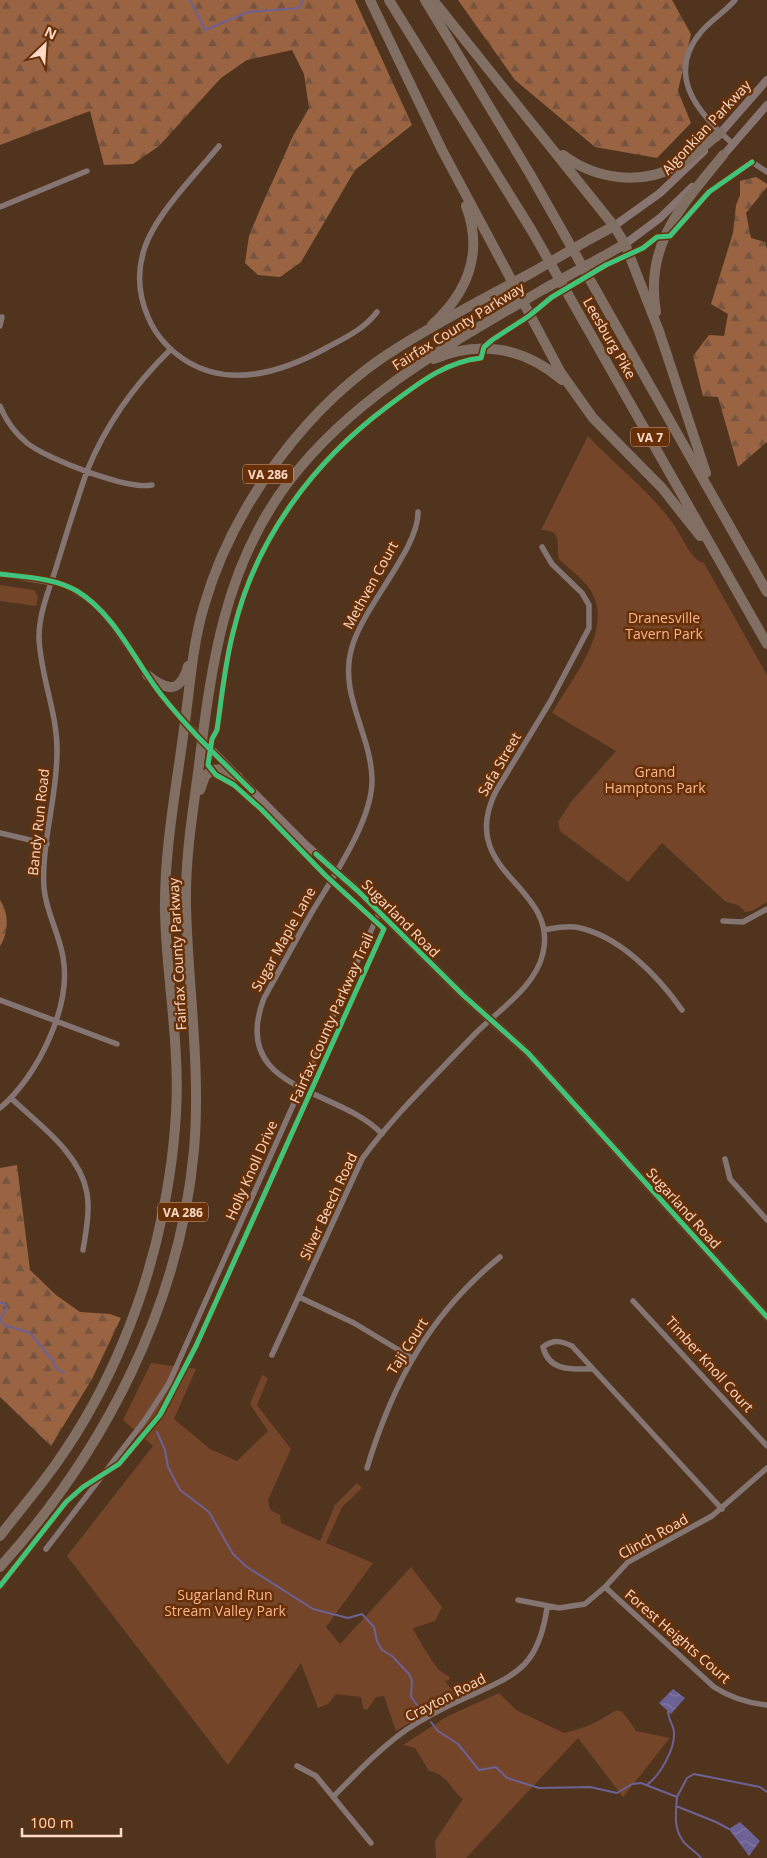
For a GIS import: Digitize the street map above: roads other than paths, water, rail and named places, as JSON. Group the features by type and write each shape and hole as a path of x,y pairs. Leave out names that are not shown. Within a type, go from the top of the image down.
{"highway":[{"path":"370,0 442,150 522,302 573,390 602,428 671,498 729,578"},
{"name":"Leesburg Pike","path":"389,0 537,239 767,644"},
{"name":"Leesburg Pike","path":"425,0 526,166 767,592"},
{"path":"433,0 614,226 625,244 659,331 697,454 728,522"},
{"path":"541,136 581,167 601,174 624,178 653,175 677,165 720,133"},
{"path":"397,348 430,326 448,308 463,288 471,266 474,247 472,227 442,150"},
{"path":"659,331 653,282 663,238 676,214 723,155"},
{"name":"Fairfax County Parkway","path":"0,1536 58,1460 94,1402 112,1368 139,1300 164,1209 175,1123 177,1062 166,936 168,848 197,638 205,602 219,561 237,523 260,484 310,423 353,381 397,348 614,226"},
{"name":"Fairfax County Parkway","path":"0,1567 4,1556 79,1465 112,1413 154,1320 176,1248 193,1153 196,1094 196,1055 186,901 187,854 215,650 225,610 240,567 259,528 280,494 316,450 350,416 448,344 625,244"},
{"path":"411,370 462,349 496,348 533,360 554,373 573,390"},
{"path":"147,675 161,686 176,686 186,671 197,638"},
{"path":"192,820 203,782 208,772 218,768 238,777"},
{"path":"0,1526 15,1517"}],"street":[{"path":"733,144 703,116 692,99 687,70 696,39 735,0"},
{"name":"Algonkian Parkway","path":"614,226 671,184 767,80"},
{"path":"625,244 660,218 723,155 767,104"},
{"path":"219,146 159,220 146,244 142,256 140,287 145,310 156,332 171,350 193,365 218,374 231,376 262,373 294,365 311,357 361,330 377,312"},
{"path":"752,162 767,172"},
{"path":"0,207 87,171"},
{"path":"0,326 2,317"},
{"name":"Bandy Run Road","path":"0,1108 11,1098 26,1079 56,1022 64,995 65,969 59,941 46,902 44,874 58,752 54,715 39,637 42,611 86,471 116,412 130,393 171,350"},
{"path":"0,406 10,426 26,442 48,456 130,485 152,485"},
{"name":"Methven Court","path":"335,871 365,817 372,787 369,754 348,683 352,646 362,622 414,533 418,512"},
{"name":"Safa Street","path":"491,1018 526,985 537,970 544,950 544,930 541,918 530,899 496,860 488,842 486,827 488,812 496,791 550,702 589,628 589,605 582,593 552,564 542,547"},
{"name":"Sugarland Road","path":"0,574 52,581 76,591 93,603 110,622 147,675 185,723 238,777 463,995 491,1018 544,1070 767,1317"},
{"path":"0,833 47,844"},
{"name":"Sugar Maple Lane","path":"335,871 264,998 258,1018 259,1039 265,1058 276,1074 353,1112 370,1122 382,1134"},
{"path":"723,920 743,922 767,910"},
{"name":"Holly Knoll Drive","path":"46,1549 136,1432 169,1383 379,913"},
{"path":"544,930 573,927 613,943 642,964 656,977 682,1010"},
{"path":"0,1000 117,1044"},
{"name":"Silver Beech Road","path":"272,1355 300,1297 355,1172 382,1134 491,1018"},
{"path":"11,1098 69,1154 81,1173 88,1205 83,1250"},
{"path":"725,1159 730,1179 767,1220"},
{"name":"Taji Court","path":"367,1468 385,1412 412,1358 448,1307 500,1256"},
{"path":"300,1297 354,1323 412,1358"},
{"name":"Timber Knoll Court","path":"633,1301 767,1446"},
{"path":"593,1369 571,1370 554,1366 545,1356 543,1347 549,1342 559,1341 572,1346 722,1509"},
{"name":"Clinch Road","path":"518,1600 547,1608 579,1607 592,1600 628,1562 697,1526 722,1509 767,1468"},
{"name":"Forest Heights Court","path":"605,1587 714,1687 730,1697 767,1705"},
{"name":"Crayton Road","path":"333,1797 371,1759 406,1731 443,1709 504,1681 523,1666 531,1656 542,1634 547,1608"},
{"path":"297,1766 316,1776 371,1843"}],"water":[{"path":"673,1689 685,1698 671,1714 659,1703"},
{"path":"740,1822 760,1841 749,1856 729,1829"}],"waterway":[{"path":"190,0 205,30 248,12 299,8 303,0"},
{"path":"0,1303 4,1303 7,1308 0,1320 4,1325 30,1333 53,1361 55,1367 64,1373"},
{"path":"157,1432 165,1450 168,1467 180,1490 209,1512 233,1554 247,1567 313,1609 348,1618 362,1614 374,1627 377,1641 382,1650 392,1656 409,1674 412,1681 411,1697 424,1714"},
{"path":"648,1784 662,1768 674,1739 674,1730 668,1711"},
{"path":"431,1722 438,1731 458,1744 479,1770 496,1767 507,1778 539,1788 590,1787 617,1793 632,1784 641,1783 677,1797 687,1778 694,1774 760,1787 767,1792"},
{"path":"677,1797 676,1820 680,1836 701,1858"},
{"path":"676,1806 729,1829"}],"park label":[{"name":"Dranesville Tavern Park","path":"664,626"},
{"name":"Grand Hamptons Park","path":"655,780"},
{"name":"Sugarland Run Stream Valley Park","path":"225,1602"}]}
